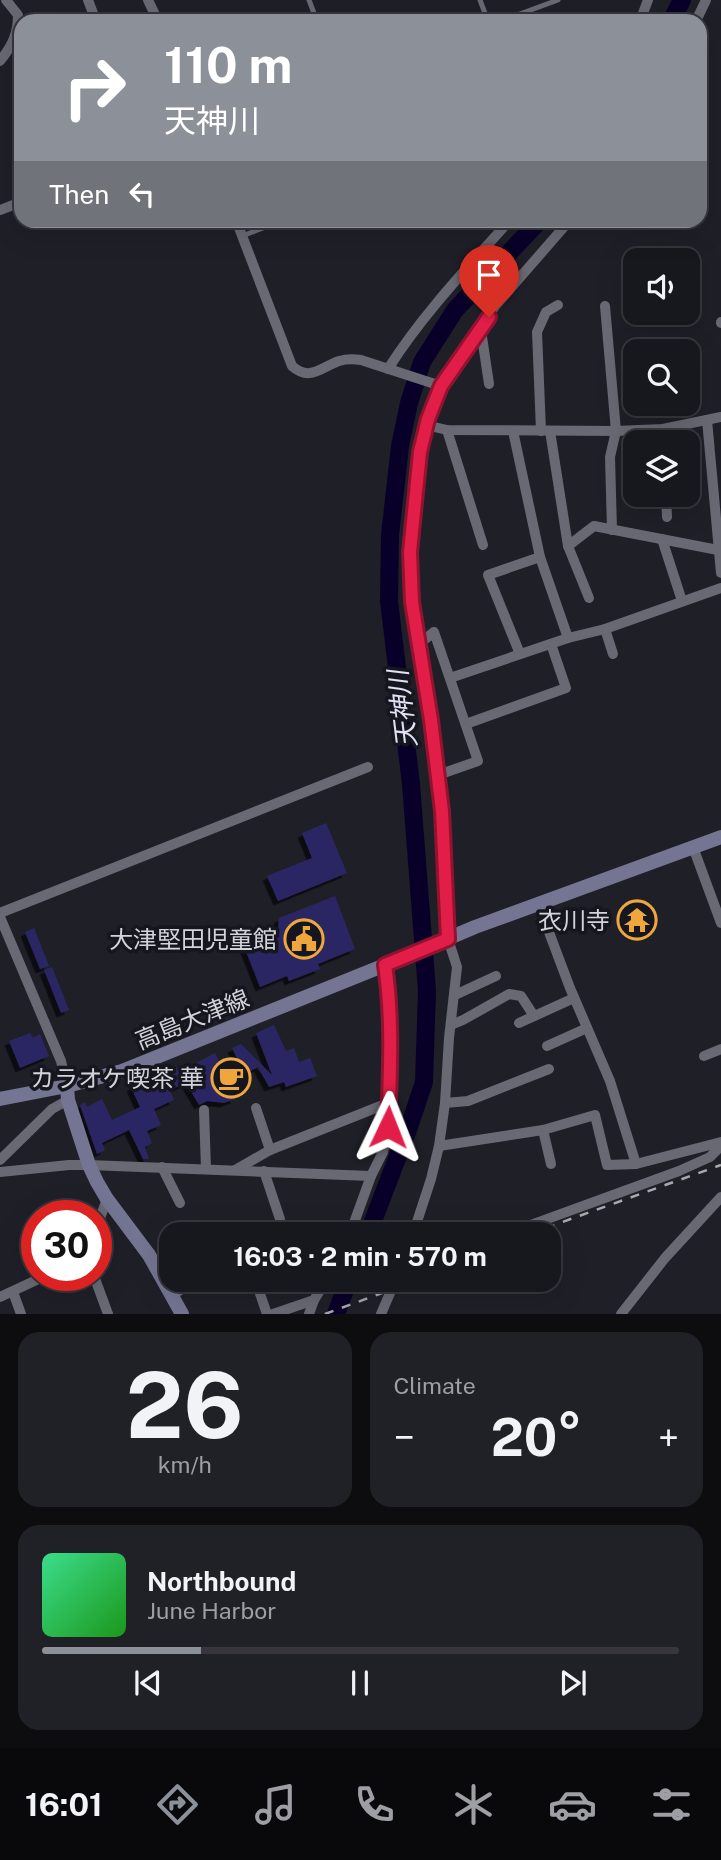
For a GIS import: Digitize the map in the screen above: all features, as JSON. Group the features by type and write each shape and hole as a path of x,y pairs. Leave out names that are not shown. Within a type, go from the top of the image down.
{"main road":[{"path":"390,963 538,903 721,837"},
{"name":"高島大津線","path":"0,1099 67,1093 390,963"},
{"path":"67,1093 89,1165 107,1199 149,1255 182,1314"}],"street":[{"path":"6,0 18,14"},
{"path":"0,61 14,41"},
{"path":"239,228 292,366 299,372 306,374 340,360 362,360 438,385"},
{"path":"393,371 398,354 503,228"},
{"path":"417,1222 439,1146 457,967 443,941 442,811 412,602 410,552 420,452 438,385 481,330 496,305 563,228"},
{"path":"558,305 546,312 537,332 546,431 568,546 589,598"},
{"path":"605,306 616,431 610,457 612,530"},
{"path":"481,330 489,384"},
{"path":"426,425 447,430 616,431 663,429 721,417"},
{"path":"707,420 721,573"},
{"path":"447,430 483,545"},
{"path":"513,431 540,557 568,638"},
{"path":"667,507 667,517"},
{"path":"568,546 594,526 718,550"},
{"path":"662,539 681,601"},
{"path":"520,654 488,575 540,557"},
{"path":"450,678 568,638 605,629 721,588"},
{"path":"605,629 613,654"},
{"path":"419,644 434,632 478,761 438,775"},
{"path":"466,724 566,688 551,644"},
{"path":"0,1160 67,1093 61,1061 0,915 368,767"},
{"path":"693,847 721,923"},
{"path":"538,903 574,998 610,1081 636,1164"},
{"path":"354,1222 383,1152 388,1127 390,963"},
{"path":"455,995 496,976"},
{"path":"451,1025 509,995 521,996 534,1016"},
{"path":"519,1023 574,998"},
{"path":"547,1046 587,1028"},
{"path":"704,1056 720,1054"},
{"path":"444,1102 467,1101 549,1069"},
{"path":"234,1170 270,1150 388,1103"},
{"path":"256,1108 270,1150"},
{"path":"204,1111 206,1169"},
{"path":"439,1146 542,1130 594,1115 607,1166 636,1164 721,1144"},
{"path":"542,1130 551,1164"},
{"path":"539,1222 679,1171 710,1157 721,1144"},
{"path":"0,1172 89,1165 371,1176"},
{"path":"162,1167 180,1203"},
{"path":"264,1171 281,1219"},
{"path":"621,1314 665,1258 721,1197"},
{"path":"0,1297 21,1288"},
{"path":"100,1291 108,1314"},
{"path":"13,1292 21,1314"},
{"path":"172,1296 177,1292"},
{"path":"259,1292 267,1314"},
{"path":"309,1314 319,1292"},
{"path":"381,1314 390,1292"},
{"path":"273,1314 314,1300"}],"lane":[{"path":"520,14 558,0"},
{"path":"242,236 263,228"}],"building":[{"path":"326,823 347,873 278,901 267,876 312,858 302,833"},
{"path":"335,896 355,949 318,964 320,969 289,981 287,976 260,987 243,944 254,938 251,933 263,928 266,934 278,929 279,918"},
{"path":"34,928 49,966 40,969 25,932"},
{"path":"52,967 69,1010 61,1013 44,970"},
{"path":"274,1025 286,1051 294,1048 299,1062 310,1058 317,1076 286,1087 284,1082 269,1087 258,1067 245,1074 232,1048 241,1044 272,1075 256,1033"},
{"path":"30,1033 33,1038 40,1034 49,1056 20,1068 9,1041"},
{"path":"215,1053 222,1068 225,1067 237,1085 231,1088 235,1099 224,1103 207,1101 199,1105 186,1083 170,1090 174,1100 154,1109 161,1125 147,1131 152,1143 145,1147 149,1159 143,1159 129,1130 102,1143 105,1150 97,1154 80,1105 85,1102 87,1107 102,1099 112,1120 140,1107 131,1087 145,1079 147,1084 166,1075 164,1071 176,1066 179,1072"}],"waterway":[{"name":"天神川","path":"675,14 682,0"},
{"name":"天神川","path":"373,1222 424,1082 427,991 411,784 389,601 390,535 400,446 409,403 422,362 455,310 532,228"},
{"name":"天神川","path":"336,1314 344,1292"}],"railway":[{"path":"561,1222 721,1165"},
{"path":"325,1314 385,1292"}],"place":[{"name":"衣川寺","path":"637,920"},
{"name":"大津堅田児童館","path":"304,939"},
{"name":"カラオケ喫茶 華","path":"231,1078"}],"route":[{"path":"388,1127 389,992 385,965 448,939 442,811 412,602 410,552 420,452 428,419 441,386 489,317"}]}
